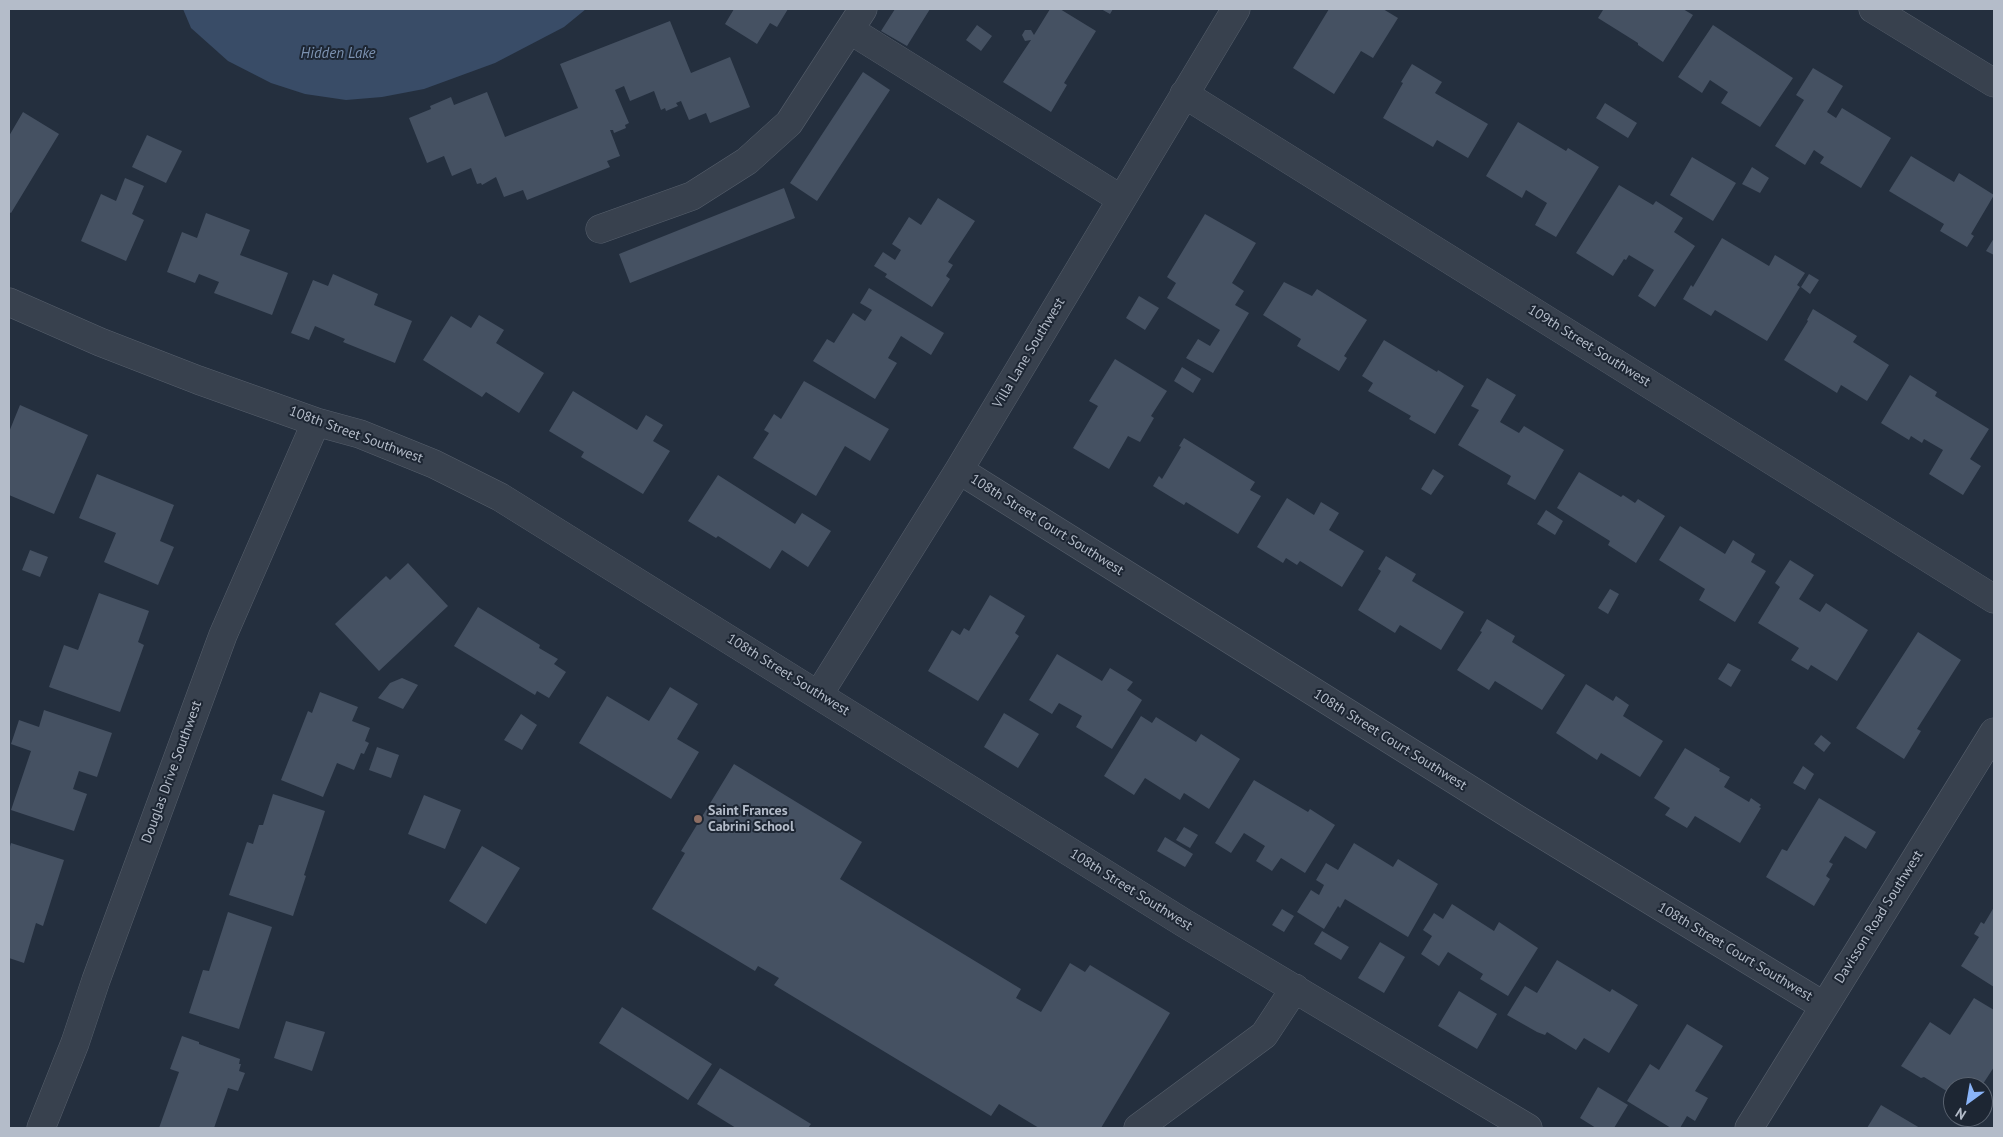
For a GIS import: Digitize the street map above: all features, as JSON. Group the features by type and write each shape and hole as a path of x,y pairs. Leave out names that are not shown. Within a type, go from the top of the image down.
{"street":[{"name":"Villa Lane Southwest","path":"819,694 959,470 1236,9"},
{"path":"1873,9 1994,83"},
{"path":"600,229 692,196 747,161 789,123 856,19 1121,199"},
{"name":"109th Street Southwest","path":"1184,94 1994,599"},
{"name":"108th Street Southwest","path":"9,302 100,342 180,373 316,422 360,434 434,464 500,498 819,694 1184,923 1528,1128"},
{"name":"Douglas Drive Southwest","path":"41,1128 75,1043 96,980 220,645 316,422"},
{"name":"108th Street Court Southwest","path":"959,470 1517,819 1824,1006"},
{"name":"Davisson Road Southwest","path":"1749,1128 1994,732"},
{"path":"1138,1128 1264,1035 1294,988"}],"water":[{"name":"Hidden Lake","path":"183,9 586,9 564,27 495,63 424,89 382,97 346,100 305,94 271,83 228,61 191,28"}],"building":[{"path":"734,9 788,9 777,27 770,23 757,44 725,24"},
{"path":"895,9 930,9 907,46 881,31"},
{"path":"1050,9 1060,9 1096,31 1064,83 1067,85 1051,112 1003,82 1031,40 1025,41 1022,35 1025,30 1031,30 1034,35"},
{"path":"1101,9 1113,9 1110,14"},
{"path":"1329,9 1383,9 1398,18 1373,58 1361,51 1334,94 1293,68"},
{"path":"1601,9 1683,9 1693,15 1663,62 1638,45 1638,43 1598,18 1603,10"},
{"path":"670,21 691,73 730,57 750,107 710,123 706,113 689,120 681,101 676,103 678,106 666,111 665,108 661,110 654,91 630,101 624,86 615,90 629,123 625,125 626,128 614,133 613,130 610,130 620,156 607,161 610,167 527,200 523,190 504,197 496,177 482,185 481,183 477,184 471,168 452,176 444,156 427,163 409,118 431,109 430,106 451,97 454,105 487,92 505,137 578,108 560,64"},
{"path":"977,25 992,36 981,51 966,40"},
{"path":"1713,25 1793,78 1760,127 1721,103 1728,92 1710,80 1702,93 1678,77"},
{"path":"1412,64 1442,82 1435,93 1488,124 1468,158 1437,140 1433,147 1383,118"},
{"path":"1813,68 1843,86 1827,112 1836,118 1842,108 1891,138 1861,188 1820,163 1824,157 1814,150 1805,165 1775,146 1804,100 1796,95"},
{"path":"863,72 890,90 817,201 790,183"},
{"path":"1605,103 1637,123 1628,138 1596,118"},
{"path":"23,112 59,134 11,213 9,212 9,136"},
{"path":"1518,122 1566,151 1568,148 1599,167 1556,237 1535,225 1547,203 1526,190 1522,198 1486,176"},
{"path":"147,135 182,151 166,183 132,167"},
{"path":"1911,156 1954,182 1959,173 1994,195 1971,234 1974,236 1967,247 1940,231 1944,224 1889,191"},
{"path":"1692,157 1736,183 1713,221 1670,195"},
{"path":"1752,167 1769,178 1760,193 1742,184"},
{"path":"125,178 144,186 132,214 144,220 126,261 81,241 101,194 116,201"},
{"path":"1619,185 1653,205 1656,201 1683,218 1674,232 1695,246 1655,307 1638,296 1654,270 1629,255 1626,260 1624,259 1613,276 1576,253"},
{"path":"784,188 795,218 630,283 619,254"},
{"path":"938,198 975,221 948,262 953,265 946,276 950,279 932,307 885,277 887,274 874,266 883,252 895,260 901,250 892,244 909,217 921,225"},
{"path":"206,213 250,230 240,255 288,273 272,315 214,293 219,282 199,274 195,283 167,272 182,232 197,238"},
{"path":"1205,214 1256,243 1232,283 1244,291 1235,305 1249,313 1213,373 1186,358 1198,339 1210,346 1220,330 1167,298 1176,283 1167,277"},
{"path":"1722,238 1769,266 1775,255 1805,273 1797,285 1800,287 1767,341 1715,310 1711,316 1683,299 1691,285 1693,287"},
{"path":"1994,238 1994,255 1986,251"},
{"path":"333,274 378,294 374,305 412,321 395,363 343,342 345,339 315,326 309,340 291,333 313,280 328,286"},
{"path":"1809,274 1819,280 1810,294 1801,287"},
{"path":"1284,282 1312,296 1317,289 1367,320 1344,356 1347,358 1339,371 1297,346 1301,339 1263,315"},
{"path":"869,288 944,333 931,355 901,336 888,358 897,363 875,399 813,361 827,339 834,343 853,313 865,321 872,310 860,303"},
{"path":"1139,296 1159,308 1145,330 1126,318"},
{"path":"1813,309 1857,336 1853,342 1889,365 1867,401 1841,385 1837,393 1784,360 1808,321"},
{"path":"479,315 504,330 496,343 544,373 519,413 486,392 482,397 423,360 451,316 471,328"},
{"path":"1384,340 1464,386 1435,434 1409,419 1411,416 1368,391 1373,383 1362,376"},
{"path":"1115,359 1167,391 1151,416 1154,418 1140,442 1128,436 1109,469 1073,448 1098,406 1089,401"},
{"path":"1182,367 1201,379 1193,393 1174,381"},
{"path":"1910,375 1937,392 1935,396 1989,429 1970,459 1981,466 1963,495 1929,474 1943,450 1924,439 1922,443 1911,436 1909,440 1881,423"},
{"path":"1487,378 1516,395 1500,422 1519,433 1524,426 1564,450 1535,500 1507,484 1511,476 1458,445 1479,410 1471,406"},
{"path":"804,381 889,429 870,461 845,446 816,496 753,458 769,433 764,430 774,414 781,419"},
{"path":"573,391 637,430 646,415 663,425 653,441 670,451 643,494 581,457 584,452 549,431"},
{"path":"20,405 88,435 54,514 9,495 9,432"},
{"path":"1184,438 1255,482 1250,490 1261,496 1238,534 1186,502 1184,505 1153,486 1159,476 1162,479 1181,447 1179,446"},
{"path":"1433,469 1444,476 1431,495 1421,489"},
{"path":"1579,472 1621,497 1623,495 1635,503 1638,499 1665,516 1636,563 1608,545 1610,541 1557,508"},
{"path":"97,474 174,505 160,541 174,547 158,585 104,562 116,533 79,518"},
{"path":"718,475 795,524 802,513 831,531 808,567 782,550 770,569 718,536 716,538 688,521"},
{"path":"1287,498 1314,515 1321,502 1339,513 1329,530 1364,551 1342,587 1300,561 1297,565 1286,558 1283,563 1257,547"},
{"path":"1546,510 1563,521 1555,535 1537,524"},
{"path":"1680,526 1725,554 1733,540 1755,554 1751,562 1766,571 1735,622 1699,600 1705,589 1659,560"},
{"path":"30,550 48,557 40,577 22,570"},
{"path":"1386,556 1416,574 1412,581 1464,612 1441,650 1400,625 1395,633 1358,610 1381,571 1378,569"},
{"path":"1790,560 1814,575 1799,599 1820,612 1826,603 1868,630 1837,681 1811,665 1808,670 1791,660 1799,648 1758,623 1780,587 1775,583"},
{"path":"408,563 448,606 379,671 335,624 386,576 390,580"},
{"path":"1610,589 1619,594 1608,614 1598,608"},
{"path":"99,593 149,611 138,642 144,645 120,712 49,687 64,645 78,650"},
{"path":"990,595 1025,616 1015,633 1019,636 978,701 928,671 952,630 960,635 964,628 969,631"},
{"path":"478,607 540,645 539,648 558,659 554,664 566,672 549,698 537,691 535,695 454,646"},
{"path":"1487,619 1515,636 1512,642 1565,675 1542,710 1495,681 1489,690 1457,670 1482,632 1480,631"},
{"path":"1918,632 1961,660 1917,729 1921,731 1904,759 1856,728"},
{"path":"1057,654 1102,681 1110,668 1133,682 1127,690 1142,700 1112,749 1076,727 1082,716 1059,703 1052,714 1029,700"},
{"path":"1728,663 1741,670 1731,687 1718,679"},
{"path":"402,678 418,685 403,709 378,698 390,683"},
{"path":"1586,684 1613,701 1616,696 1629,705 1623,716 1663,741 1640,777 1601,753 1597,760 1556,733"},
{"path":"670,687 698,704 677,739 699,752 671,799 579,743 607,696 649,721"},
{"path":"320,692 358,707 352,721 370,728 365,741 369,743 364,754 361,753 354,770 337,763 323,797 281,780 308,711 312,713"},
{"path":"44,710 112,733 97,777 79,771 73,789 87,794 74,831 11,810 31,751 11,744 19,720 39,727"},
{"path":"1004,713 1039,734 1018,768 984,747"},
{"path":"521,714 537,725 522,750 504,740"},
{"path":"1141,716 1152,723 1156,717 1196,742 1201,734 1240,759 1209,809 1184,793 1180,800 1145,778 1134,795 1104,776"},
{"path":"1821,735 1831,743 1824,752 1814,744"},
{"path":"377,747 399,755 391,778 369,770"},
{"path":"1685,748 1730,777 1724,787 1749,802 1751,798 1761,805 1740,843 1695,816 1687,828 1665,815 1670,808 1654,798"},
{"path":"734,764 862,842 840,879 1021,989 1016,998 1041,1012 1070,963 1085,972 1090,965 1170,1013 1101,1128 1039,1128 999,1104 991,1116 774,985 779,978 758,966 755,971 652,909 685,853 681,851"},
{"path":"1803,766 1814,774 1805,790 1793,783"},
{"path":"1254,780 1308,812 1310,809 1335,825 1305,873 1281,858 1272,871 1256,861 1265,846 1244,833 1231,853 1215,843"},
{"path":"273,794 325,811 293,916 229,895 247,842 253,844 259,825 263,825"},
{"path":"424,795 461,810 445,849 408,834"},
{"path":"1819,798 1876,832 1866,849 1845,836 1829,862 1833,864 1826,876 1830,879 1814,906 1766,877 1782,849 1787,851"},
{"path":"1184,827 1198,835 1190,848 1176,840"},
{"path":"1165,837 1193,854 1185,867 1157,851"},
{"path":"11,843 64,860 43,926 36,923 24,963 9,958 9,850"},
{"path":"1354,843 1393,867 1398,859 1438,884 1408,937 1345,899 1340,908 1338,906 1324,929 1297,912 1311,890 1319,895 1324,885 1316,880 1326,863 1338,870"},
{"path":"482,846 520,868 486,924 449,901"},
{"path":"1452,904 1494,931 1499,922 1538,948 1508,996 1480,979 1483,974 1448,952 1439,966 1421,954 1432,936 1423,930 1434,913 1443,919"},
{"path":"1994,907 1994,987 1961,966 1979,937 1974,934 1981,922 1984,924"},
{"path":"1282,909 1294,916 1284,932 1272,925"},
{"path":"228,912 272,927 239,1029 189,1013 203,970 209,971"},
{"path":"1322,931 1349,947 1341,960 1314,944"},
{"path":"1380,942 1405,957 1384,993 1358,978"},
{"path":"1557,960 1610,992 1612,989 1638,1005 1609,1053 1584,1038 1576,1050 1547,1032 1545,1035 1537,1032 1507,1015 1525,986 1537,993"},
{"path":"1459,991 1497,1014 1477,1049 1438,1026"},
{"path":"1974,998 1994,1010 1994,1067 1988,1077 1943,1077 1943,1089 1901,1066 1930,1022 1950,1035"},
{"path":"622,1007 712,1064 688,1100 599,1043"},
{"path":"286,1021 325,1032 312,1071 274,1058"},
{"path":"1687,1024 1723,1046 1695,1091 1708,1098 1695,1121 1687,1116 1680,1128 1671,1128 1627,1101 1650,1064 1659,1070"},
{"path":"182,1036 240,1059 239,1071 245,1073 238,1091 228,1088 214,1128 159,1128 179,1072 170,1069"},
{"path":"720,1068 811,1124 808,1128 736,1128 697,1104"},
{"path":"1598,1087 1628,1105 1614,1128 1596,1128 1580,1118"},
{"path":"1881,1105 1920,1128 1867,1128"}],"place":[{"name":"Saint Frances Cabrini School","path":"698,819"}]}
